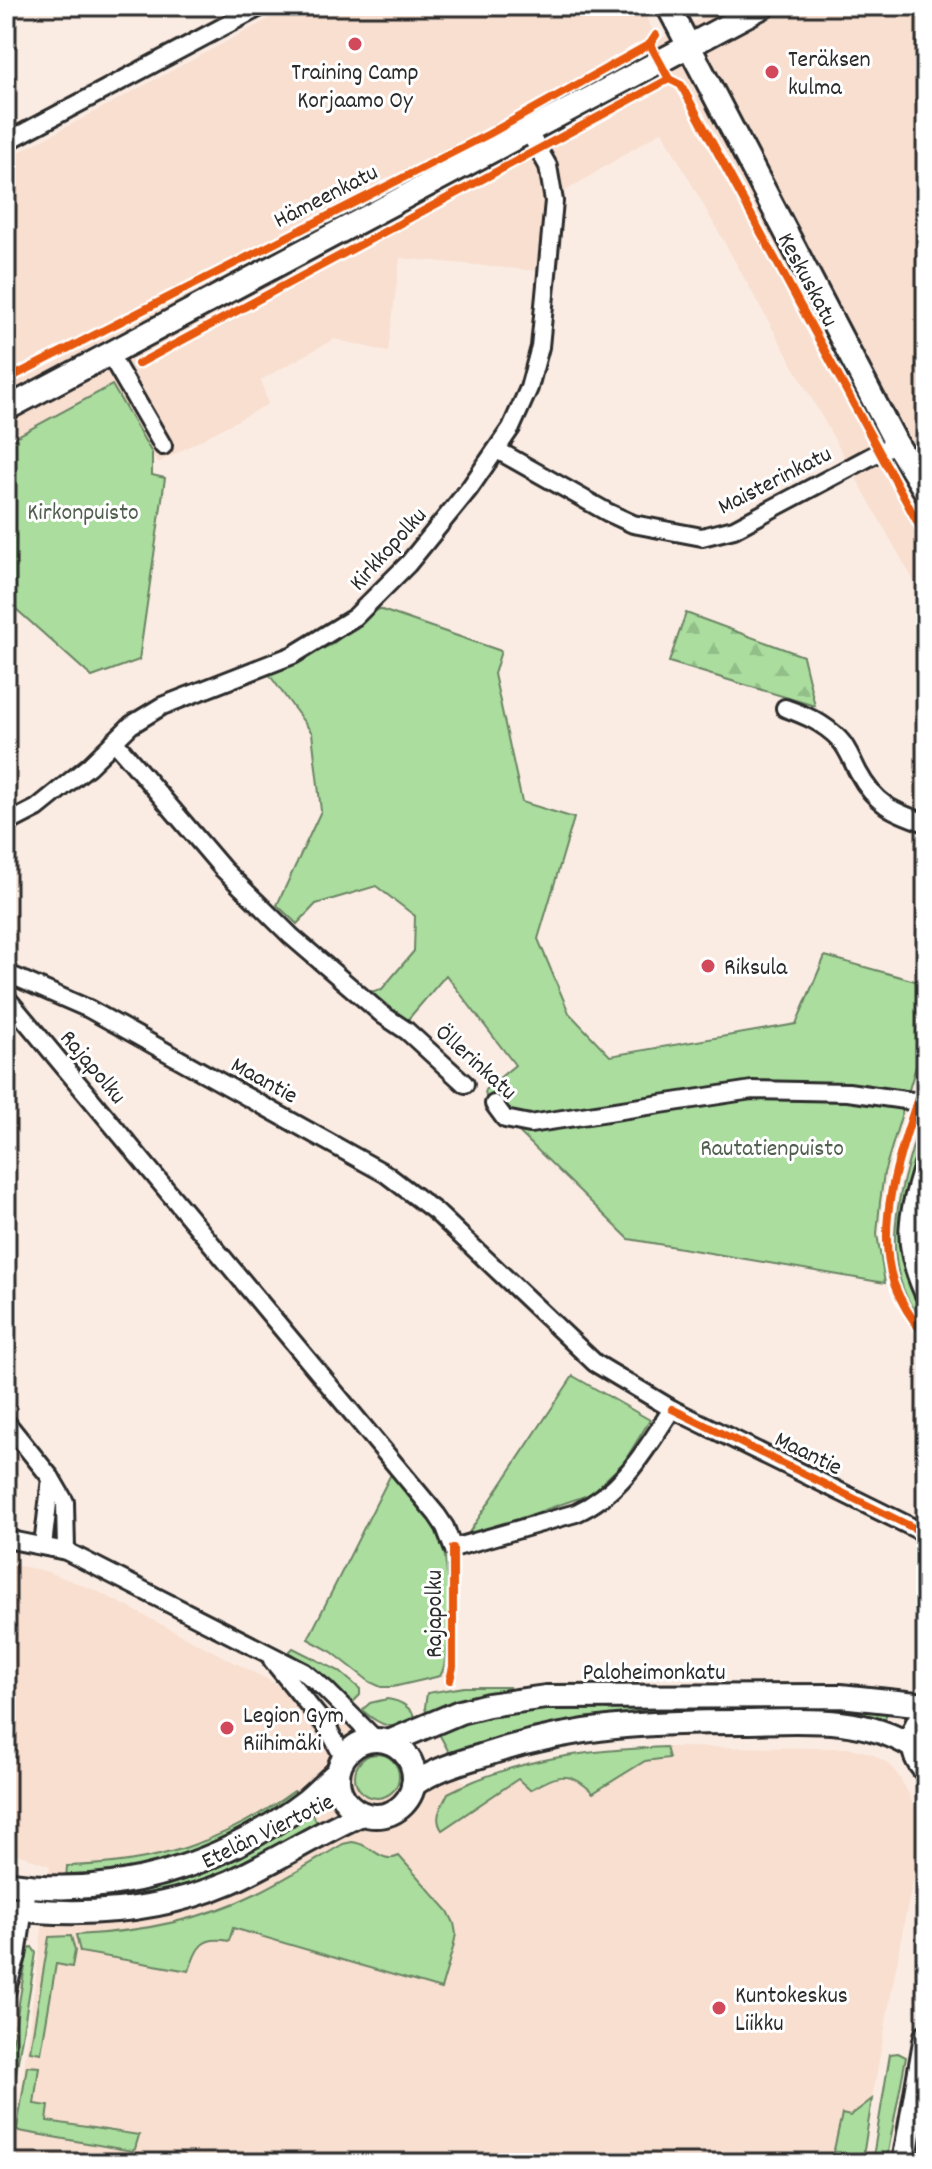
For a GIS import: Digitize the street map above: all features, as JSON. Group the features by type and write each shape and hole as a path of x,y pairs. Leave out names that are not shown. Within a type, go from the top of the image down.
{"street":[{"path":"6,142 262,6"},
{"name":"Keskuskatu","path":"668,6 896,443 926,492"},
{"name":"Hämeenkatu","path":"6,409 764,6"},
{"name":"Kirkkopolku","path":"6,824 37,808 131,725 162,706 293,655 355,617 438,530 511,428 529,388 540,347 554,201 548,166 528,131"},
{"path":"109,353 163,446"},
{"name":"Maisterinkatu","path":"497,450 633,524 702,537 734,529 896,443"},
{"path":"785,708 809,717 842,742 863,782 878,800 895,813 926,823"},
{"name":"Öllerinkatu","path":"114,741 223,869 291,936 383,1015 407,1031 465,1084"},
{"name":"Maantie","path":"6,973 89,1009 386,1174 436,1212 595,1363 672,1409 926,1534"},
{"name":"Rajapolku","path":"6,997 437,1515 453,1548 576,1513 593,1505 618,1486 632,1470 672,1409"},
{"name":"Öllerinkatu","path":"494,1104 505,1119 530,1124 752,1090 848,1092 926,1103"},
{"path":"926,1165 914,1206 910,1236 911,1253 926,1292"},
{"path":"6,1422 51,1478 65,1502 66,1551"},
{"path":"43,1546 51,1478"},
{"path":"6,1539 66,1551 304,1672 382,1741 402,1750 411,1762 413,1785 408,1799 398,1810 384,1816 362,1814 344,1800 338,1787 340,1764 329,1730 268,1656"},
{"name":"Paloheimonkatu","path":"382,1741 460,1712 546,1697 840,1696 926,1705"},
{"path":"926,1712 914,1731 913,1747 917,1761 926,1771"},
{"path":"413,1785 449,1766 512,1745 622,1724 834,1721 872,1727 913,1747"},
{"path":"340,1764 353,1747 382,1741"},
{"name":"Etelän Viertotie","path":"16,1885 90,1887 120,1883 197,1863 268,1827 309,1799 340,1764"},
{"name":"Etelän Viertotie","path":"12,1906 57,1914 90,1913 120,1910 187,1895 229,1882 362,1814"},
{"path":"6,1992 17,1956 12,1906 16,1885"},
{"path":"904,2163 926,2036"}],"shaded area":[{"path":"293,6 640,6 658,40 724,6 926,6 926,603 662,131 545,204 538,271 400,258 388,352 334,339 261,380 268,404 158,463 112,385 6,442 6,159"},
{"path":"6,1563 45,1571 95,1590 475,1787 666,1747 851,1748 870,1753 888,1763 908,1792 918,1818 917,1863 872,2099 850,2116 842,2115 831,2163 12,2163 50,1866 6,1850"}],"green space":[{"name":"Kirkonpuisto","path":"112,385 152,453 152,475 165,478 139,660 92,677 6,600 6,442"},
{"name":"Rautatienpuisto","path":"379,609 501,651 494,674 522,802 574,818 538,939 569,1013 610,1056 796,1024 825,956 926,984 926,1033 884,1173 880,1202 877,1234 885,1283 629,1239 519,1132 495,1119 487,1105 485,1090 515,1065 446,975 404,1024 366,993 382,989 414,951 415,916 376,886 316,904 297,924 277,905 321,811 312,733 268,673 331,645"},
{"path":"686,613 803,656 815,706 669,662"},
{"path":"922,1115 926,1124 903,1210 900,1245 904,1271 923,1310 926,1325 909,1302 899,1276 895,1250 900,1196"},
{"path":"573,1376 650,1420 624,1462 591,1494 466,1537"},
{"path":"392,1472 438,1530 442,1541 447,1580 447,1648 440,1676 381,1687 308,1639"},
{"path":"293,1648 339,1671 360,1689 360,1695 352,1703 320,1674 289,1652"},
{"path":"464,1687 509,1687 510,1692 427,1717 427,1693"},
{"path":"387,1699 406,1706 418,1721 388,1726 362,1710 370,1703"},
{"path":"793,1704 889,1709 882,1725 644,1715 451,1756 437,1730 519,1706"},
{"path":"666,1747 669,1758 645,1761 593,1793 570,1778 555,1778 530,1790 518,1779 442,1830 439,1825 439,1812 448,1793 500,1771 554,1758"},
{"path":"377,1754 393,1760 399,1776 393,1792 377,1798 361,1792 355,1776 361,1760"},
{"path":"294,1791 299,1797 222,1843 135,1872 66,1879 67,1866 130,1861 214,1837"},
{"path":"308,1809 320,1826 244,1867 186,1888 114,1902 113,1896 168,1884 216,1865"},
{"path":"352,1842 387,1858 399,1856 448,1911 456,1934 441,1989 233,1928 229,1941 212,1940 202,1945 189,1971 80,1952 76,1935 146,1928 214,1911 257,1893 343,1844"},
{"path":"71,1936 75,1951 72,1967 56,1964 41,2053 30,2051 49,1937"},
{"path":"32,1947 36,1953 7,2127 6,2083 26,1960"},
{"path":"898,2053 906,2057 886,2163 872,2163 890,2054"},
{"path":"27,2066 39,2067 34,2104 49,2106 47,2121 139,2135 135,2149 132,2151 19,2131"},
{"path":"872,2099 862,2163 831,2163 842,2114 850,2116"}],"cycle path":[{"path":"6,380 489,134 650,44 656,35"},
{"path":"650,44 669,79 681,85 926,538"},
{"path":"138,364 669,79"},
{"path":"926,1074 894,1178 887,1232 888,1259 894,1284 908,1312 926,1337"},
{"path":"672,1409 926,1534"},
{"path":"450,1680 453,1667 453,1548"}],"place":[{"name":"Training Camp Korjaamo Oy","path":"355,44"},
{"name":"Teräksen kulma","path":"772,72"},
{"name":"Riksula","path":"708,966"},
{"name":"Legion Gym Riihimäki","path":"227,1728"},
{"name":"Kuntokeskus Liikku","path":"719,2008"}]}
